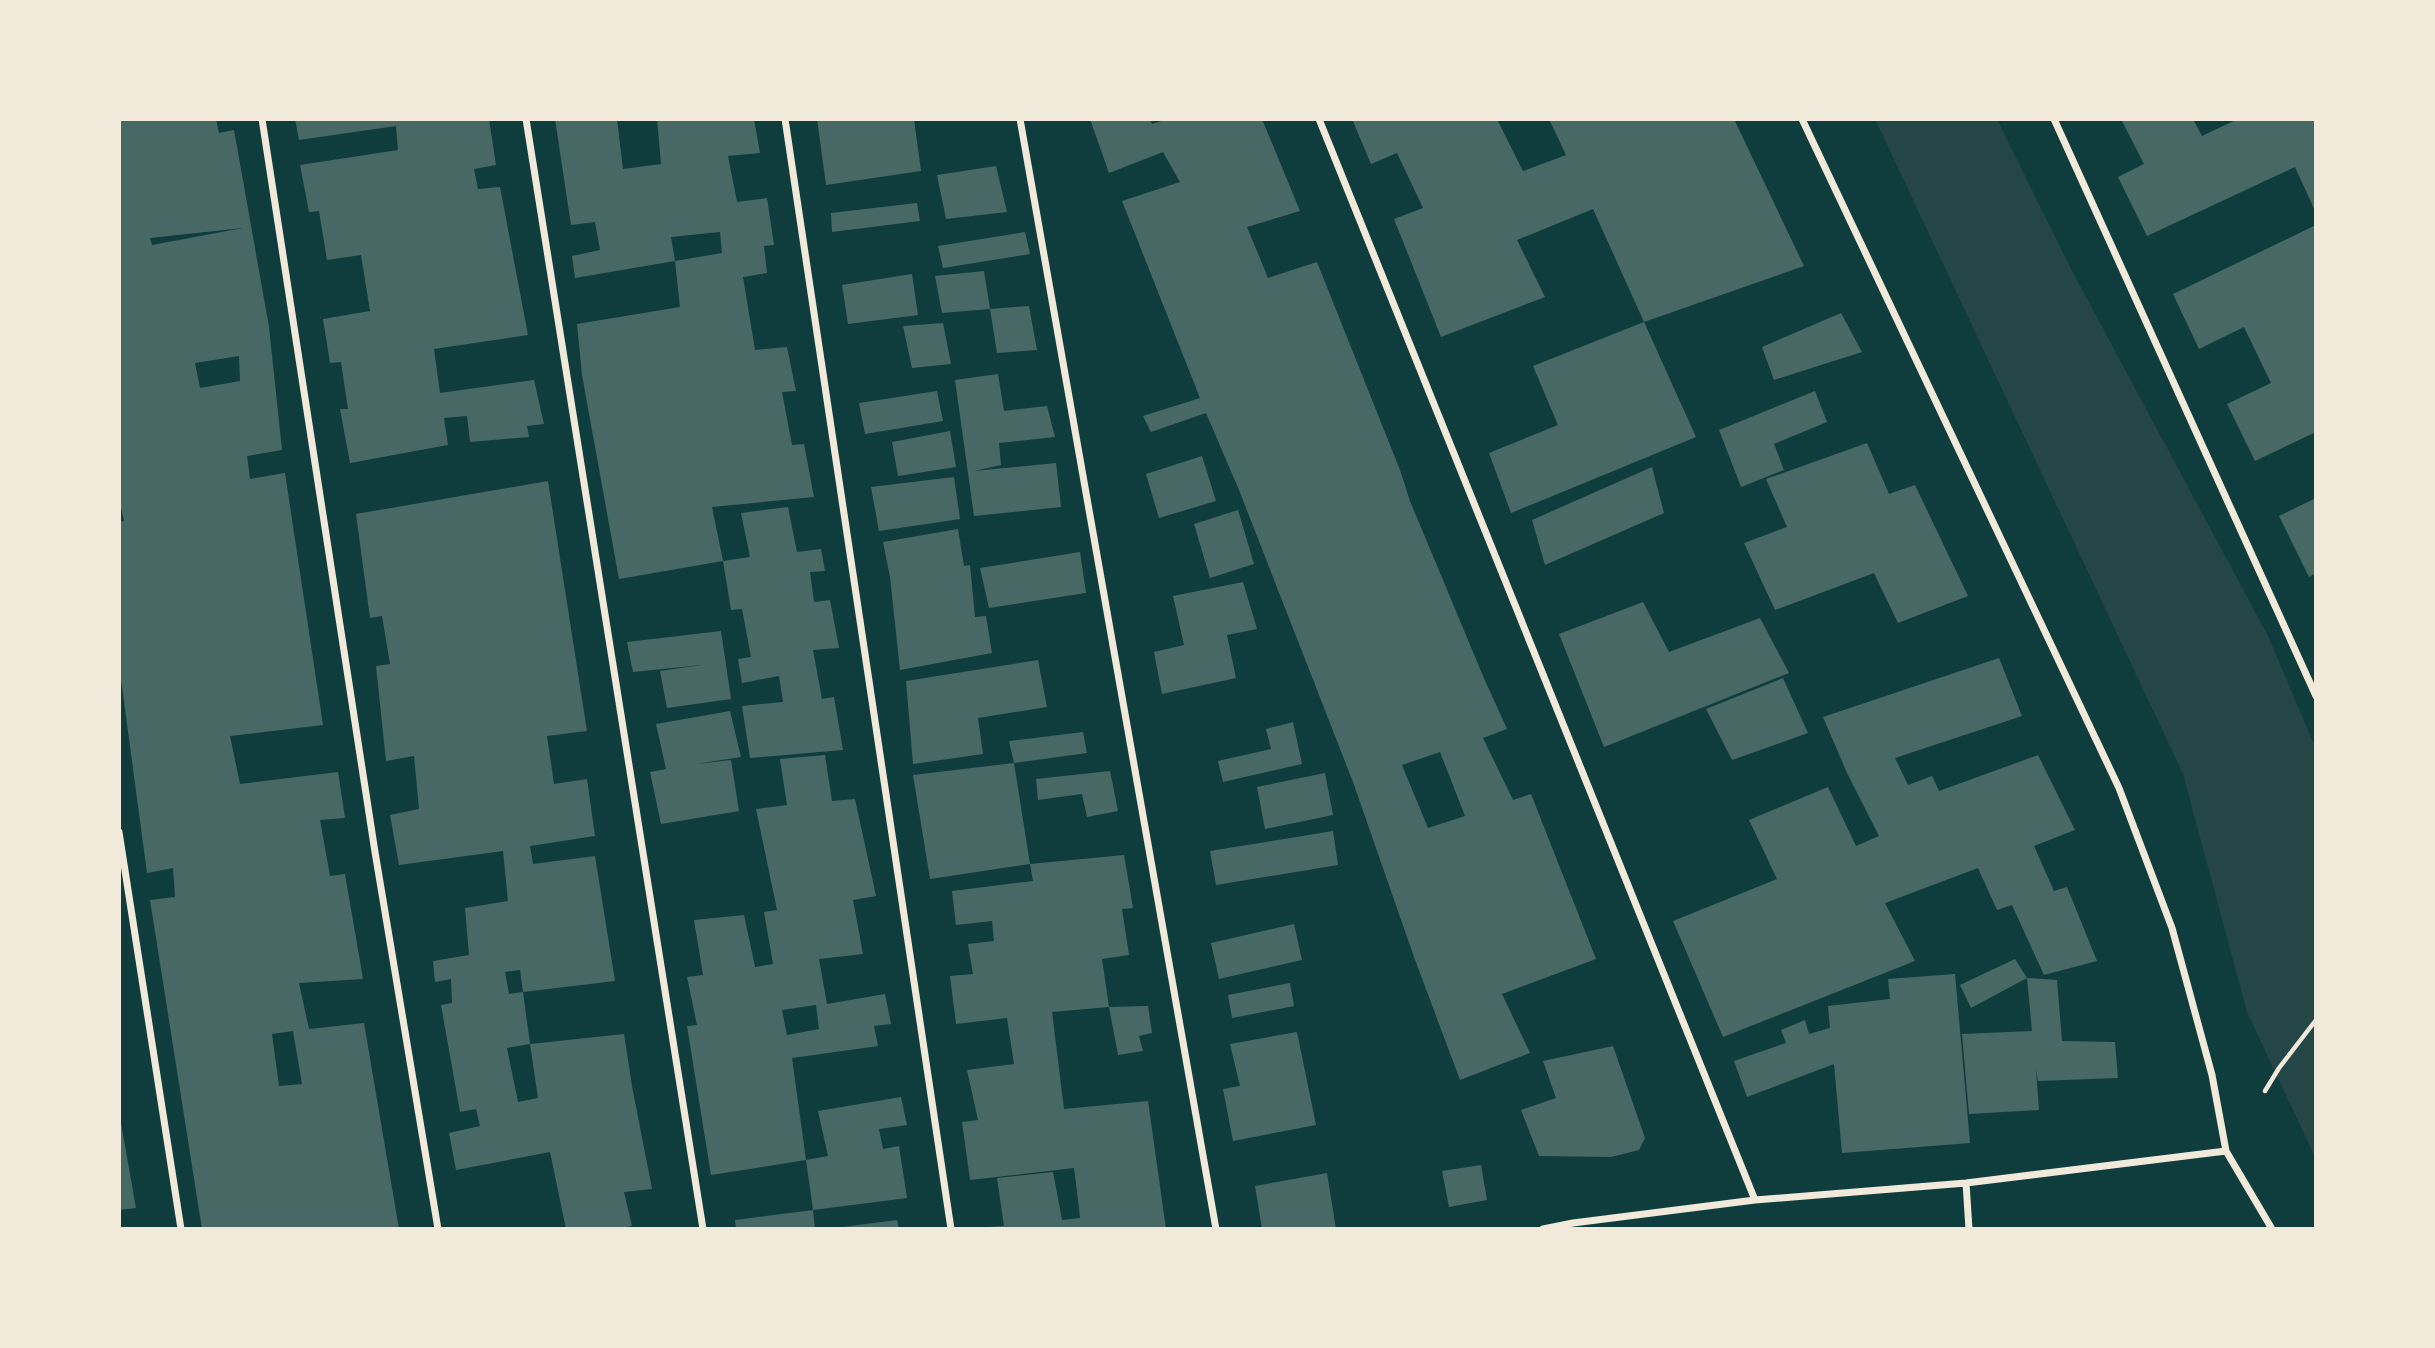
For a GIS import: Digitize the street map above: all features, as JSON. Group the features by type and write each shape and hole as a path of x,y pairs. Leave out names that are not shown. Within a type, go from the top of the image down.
{"street":[{"path":"262,119 375,852 438,1229"},
{"path":"526,119 703,1229"},
{"path":"785,119 951,1229"},
{"path":"1020,119 1216,1229"},
{"path":"1319,119 1755,1200"},
{"path":"1802,119 2119,788 2172,928 2212,1075 2226,1151 2272,1229"},
{"path":"2054,119 2316,696"},
{"path":"119,832 181,1229"},
{"path":"1543,1229 1755,1200 1966,1183 2226,1151"},
{"path":"1966,1183 1969,1229"}],"path":[{"path":"2265,1091 2316,1020"}],"shaded area":[{"path":"1875,119 1997,119 2071,269 2268,636 2316,749 2316,1159 2247,1012 2183,774"}],"building":[{"path":"119,119 216,119 219,133 234,130 269,327 282,450 247,456 250,479 285,473 323,725 230,736 240,784 338,772 345,818 320,820 330,876 345,874 363,979 299,983 309,1029 364,1023 399,1229 202,1229 150,900 175,897 173,868 147,873 119,664 119,522 124,521 119,499","holes":["243,228 152,245 150,238","239,356 240,381 200,388 195,363","293,1031 302,1084 279,1086 272,1034"]},
{"path":"295,119 489,119 496,165 474,169 478,189 500,187 528,335 434,349 440,393 534,380 544,424 527,426 529,437 470,442 467,416 444,418 448,445 350,463 340,409 348,409 341,362 330,363 323,319 370,311 361,255 327,260 319,211 309,212 300,165 398,150 396,126 299,140"},
{"path":"555,119 617,119 623,169 661,164 657,119 754,119 760,153 728,156 737,202 767,198 774,245 764,246 767,273 743,277 755,350 787,347 796,391 782,392 792,445 804,444 814,497 712,507 723,561 619,579 582,375 577,324 680,307 675,261 575,278 572,256 600,250 595,222 571,225","holes":["720,232 722,253 675,261 671,237"]},
{"path":"817,119 914,119 921,171 826,185"},
{"path":"1090,119 1150,119 1152,124 1168,119 1262,119 1300,211 1247,227 1268,278 1317,262 1410,501 1507,729 1483,738 1513,800 1531,794 1596,959 1502,994 1530,1053 1460,1080 1353,782 1239,490 1206,413 1151,432 1143,416 1200,398 1122,201 1180,182 1163,152 1109,173","holes":["1440,752 1465,816 1428,828 1402,765"]},
{"path":"1352,119 1497,119 1523,171 1566,155 1549,119 1734,119 1804,266 1644,322 1593,209 1517,240 1545,297 1441,337 1394,219 1423,208 1397,153 1371,164"},
{"path":"2121,119 2193,119 2202,136 2238,119 2316,119 2316,213 2295,167 2147,236 2118,177 2144,164"},
{"path":"996,166 1007,212 946,219 937,175"},
{"path":"917,203 920,221 832,232 831,213"},
{"path":"2316,225 2316,432 2255,461 2227,404 2271,383 2244,327 2199,349 2173,294"},
{"path":"1025,232 1030,254 943,268 938,246"},
{"path":"984,271 990,309 942,313 935,276"},
{"path":"912,274 918,315 848,324 842,285"},
{"path":"1029,306 1037,350 997,353 990,309"},
{"path":"1841,313 1862,352 1774,380 1762,347"},
{"path":"1644,322 1696,437 1511,513 1489,453 1558,425 1533,366"},
{"path":"943,323 951,364 912,368 903,326"},
{"path":"998,374 1004,411 1047,406 1055,437 999,443 1001,465 974,471 1056,463 1061,507 974,516 955,380"},
{"path":"937,391 943,421 865,434 859,403"},
{"path":"1815,391 1827,422 1774,444 1784,470 1741,487 1719,430"},
{"path":"950,431 956,467 898,476 892,442"},
{"path":"1867,443 1889,494 1915,485 1968,596 1898,623 1874,573 1775,610 1744,543 1787,527 1766,479"},
{"path":"1202,456 1216,501 1159,518 1146,474"},
{"path":"1652,467 1664,513 1545,565 1532,520"},
{"path":"954,477 960,519 879,531 871,487"},
{"path":"548,481 587,731 547,736 554,784 587,779 595,836 530,846 533,864 595,856 615,981 523,992 530,1044 624,1034 652,1189 624,1192 632,1226 614,1229 566,1229 550,1152 456,1170 449,1133 480,1126 476,1109 460,1112 441,1005 452,1003 451,979 435,982 433,961 469,955 465,908 508,901 503,851 399,865 390,815 419,809 414,756 386,761 376,666 390,664 382,616 370,618 356,514","holes":["520,970 523,992 509,994 505,972","530,1044 538,1098 518,1102 507,1048"]},
{"path":"2316,498 2316,573 2309,577 2279,516"},
{"path":"788,507 797,552 821,549 825,571 810,572 814,602 830,600 839,648 813,650 822,699 834,697 843,750 750,758 742,706 783,702 779,676 742,683 738,659 751,657 742,609 731,610 723,561 750,557 741,513"},
{"path":"1238,510 1254,564 1210,578 1194,524"},
{"path":"958,529 964,566 970,565 975,617 986,616 992,653 900,670 890,577 883,542"},
{"path":"1080,552 1086,593 989,608 980,568"},
{"path":"1243,582 1257,629 1227,635 1236,678 1162,694 1154,652 1184,645 1173,596"},
{"path":"1643,602 1669,652 1760,618 1789,673 1604,747 1559,634"},
{"path":"721,631 731,699 667,708 660,671 701,665 633,672 627,642"},
{"path":"1999,658 2022,716 1895,758 1908,785 1932,776 1939,791 2038,755 2075,830 2034,846 2054,891 2067,887 2097,961 2044,975 2012,905 1997,910 1978,868 1885,903 1915,961 1723,1037 1673,921 1777,879 1749,820 1828,787 1856,846 1879,836 1847,773 1823,717"},
{"path":"1038,660 1047,707 978,718 983,754 913,764 906,681"},
{"path":"1783,678 1808,733 1732,760 1706,709"},
{"path":"730,711 741,757 696,764 731,760 739,811 661,824 650,772 666,769 656,724"},
{"path":"1293,722 1302,764 1223,782 1218,761 1271,749 1266,729"},
{"path":"1083,732 1087,753 1014,763 1009,741"},
{"path":"825,755 832,801 855,799 876,896 853,900 863,954 819,959 827,1004 885,994 891,1024 874,1026 878,1046 792,1058 806,1160 711,1175 687,1026 697,1025 687,977 703,975 694,920 744,915 755,967 773,964 764,912 777,910 756,809 787,805 780,759","holes":["816,1005 819,1029 787,1035 782,1010"]},
{"path":"1014,763 1030,864 930,879 913,775"},
{"path":"1110,771 1118,811 1087,817 1082,794 1038,800 1036,779"},
{"path":"1325,773 1333,815 1265,829 1257,787"},
{"path":"1333,831 1338,865 1216,885 1210,851"},
{"path":"1124,855 1133,908 1122,909 1129,955 1102,959 1109,1007 1052,1012 1064,1109 1148,1101 1166,1229 988,1229 1004,1226 997,1178 1053,1172 1062,1220 1080,1218 1079,1208 1074,1168 970,1180 962,1122 978,1120 967,1070 1014,1064 1007,1018 956,1024 950,976 973,974 968,944 994,941 992,921 956,925 952,891 1033,881 1030,864"},
{"path":"1294,924 1302,960 1219,979 1211,943"},
{"path":"2015,959 2027,978 1971,1008 1960,985"},
{"path":"1955,974 1970,1143 1842,1153 1834,1064 1747,1097 1734,1061 1786,1043 1781,1030 1805,1020 1809,1034 1830,1028 1828,1006 1890,999 1888,979"},
{"path":"2027,978 2057,980 2062,1041 2115,1042 2118,1078 2038,1081 2036,1069 2039,1110 1969,1114 1962,1034 2032,1031"},
{"path":"1290,983 1294,1006 1232,1018 1228,995"},
{"path":"1148,1006 1152,1033 1139,1036 1143,1051 1118,1055 1109,1007"},
{"path":"1297,1032 1316,1125 1233,1141 1223,1089 1240,1086 1230,1044"},
{"path":"1613,1046 1645,1138 1639,1150 1611,1157 1539,1156 1521,1110 1556,1098 1543,1061"},
{"path":"901,1097 907,1125 879,1129 883,1149 899,1146 907,1198 813,1210 806,1160 828,1156 818,1111"},
{"path":"119,1112 136,1208 119,1210"},
{"path":"1481,1165 1487,1200 1449,1207 1442,1171"},
{"path":"1327,1173 1336,1229 1262,1229 1255,1186"},
{"path":"813,1210 815,1229 736,1229 735,1220"},
{"path":"897,1220 899,1229 843,1229 843,1227"}]}
